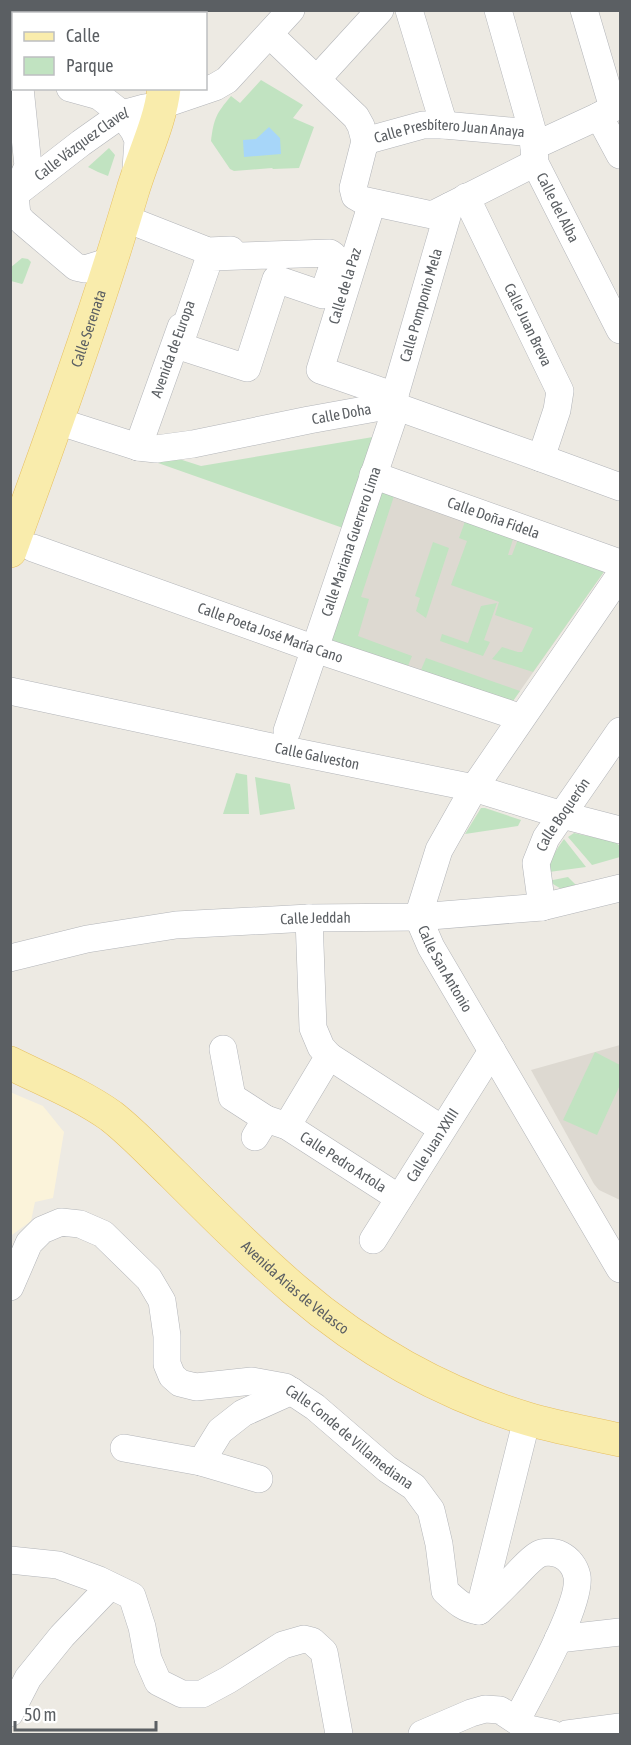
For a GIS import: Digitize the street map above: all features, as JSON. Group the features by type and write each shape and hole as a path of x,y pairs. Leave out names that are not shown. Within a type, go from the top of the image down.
{"main road":[{"name":"Calle Serenata","path":"22,550 57,421 111,261 158,94"},
{"name":"Avenida Arias de Velasco","path":"10,1063 86,1100 122,1125 228,1229 296,1291 368,1345 415,1373 469,1398 527,1419 621,1440"}],"street":[{"path":"210,87 227,80 291,10"},
{"path":"317,79 380,10"},
{"path":"409,10 444,125"},
{"name":"Calle del Alba","path":"498,10 534,148 621,330"},
{"path":"584,10 621,155"},
{"name":"Calle Presbítero Juan Anaya","path":"270,35 356,117 365,141 423,125 444,125 534,148"},
{"path":"20,90 28,166 13,196 17,215 22,222 76,267 85,268 111,261"},
{"path":"77,90 99,96 122,114 134,131 138,140 135,182"},
{"name":"Calle Vázquez Clavel","path":"13,196 122,114 158,94 188,90"},
{"path":"365,141 352,188 355,196 372,203 432,215 458,201 534,148 611,110"},
{"name":"Calle Pomponio Mela","path":"393,407 458,201"},
{"name":"Calle Juan Breva","path":"458,201 560,392 557,410 542,458"},
{"name":"Calle de la Paz","path":"372,203 320,370 393,407"},
{"path":"124,218 208,251 358,244"},
{"name":"Avenida de Europa","path":"138,447 208,251"},
{"path":"330,253 335,260 323,295 276,279 247,368 179,346 212,257 330,253"},
{"name":"Calle Doha","path":"57,421 138,447 156,449 177,447 309,420 393,407 621,487"},
{"name":"Calle Mariana Guerrero Lima","path":"288,730 373,475 393,407"},
{"name":"Calle Doña Fidela","path":"373,475 617,568"},
{"name":"Calle Poeta José María Cano","path":"22,550 510,714"},
{"name":"Calle San Antonio","path":"617,568 474,788 439,850 418,917 431,947 621,1269"},
{"name":"Calle Galveston","path":"10,691 281,750 474,788 621,830"},
{"name":"Calle Boquerón","path":"542,907 536,863 546,838 621,731"},
{"name":"Calle Jeddah","path":"10,958 87,939 176,925 309,918 418,917 542,907 621,888"},
{"path":"309,918 313,1028 321,1047 329,1056 442,1129"},
{"name":"Calle Pedro Artola","path":"223,1049 232,1097 269,1128 399,1198"},
{"name":"Calle Juan XXIII","path":"373,1240 492,1050"},
{"path":"269,1128 329,1056"},
{"name":"Calle Conde de Villamediana","path":"10,1287 18,1247 29,1243 42,1230 61,1222 80,1224 103,1234 149,1279 162,1301 167,1336 167,1364 172,1376 180,1383 196,1386 252,1381 285,1387 315,1407 387,1469 414,1487 431,1510 440,1544 445,1591 462,1606 478,1611"},
{"path":"201,1462 220,1431 243,1413 292,1391"},
{"path":"478,1611 527,1419"},
{"path":"124,1448 201,1462 259,1479"},
{"path":"478,1611 494,1599 541,1552 555,1552 564,1556 573,1565 577,1578 574,1600 558,1639 517,1720"},
{"path":"10,1560 58,1565 99,1580 132,1596 142,1627 148,1659 158,1682 182,1694 202,1694 283,1645 304,1639 312,1641 324,1652 339,1734"},
{"path":"10,1713 28,1678 63,1636 111,1586"},
{"path":"558,1639 621,1632"},
{"path":"422,1734 485,1709 500,1710 529,1729 552,1734"},
{"path":"567,1734 621,1727"}],"shaded area":[{"path":"379,484 608,566 508,708 327,646"},
{"path":"620,1045 620,1200 599,1190 594,1184 531,1070"},
{"path":"10,1092 43,1106 64,1132 53,1198 35,1202 31,1221 12,1235 10,1235"}],"green space":[{"path":"261,80 303,105 293,118 314,127 299,168 234,171 230,169 211,141 216,117 231,96 240,103"},
{"path":"109,148 115,155 108,176 88,167"},
{"path":"22,258 31,262 22,284 11,281 10,268"},
{"path":"373,437 343,528 158,463 176,458 201,466"},
{"path":"379,484 396,490 361,597 369,599 358,636 412,656 405,673 327,646"},
{"path":"467,516 515,533 508,555 512,555 520,534 608,566 533,672 492,659 502,647 522,652 533,628 495,615 499,602 451,585 467,541 459,538"},
{"path":"433,542 449,548 426,618 416,611 420,598 415,596"},
{"path":"497,603 484,640 490,642 483,656 440,641 442,634 468,643 481,606"},
{"path":"426,658 520,691 508,708 418,677"},
{"path":"236,773 247,775 249,814 223,814"},
{"path":"255,777 290,784 295,809 260,815"},
{"path":"481,808 521,820 518,826 465,834"},
{"path":"574,833 615,842 620,846 620,857 592,865 568,837"},
{"path":"564,839 586,867 549,872 552,858"},
{"path":"568,877 578,887 563,890 548,881"},
{"path":"595,1052 620,1065 620,1085 597,1135 563,1120"}],"water":[{"path":"269,127 280,138 281,154 244,157 243,140 256,139"}]}
